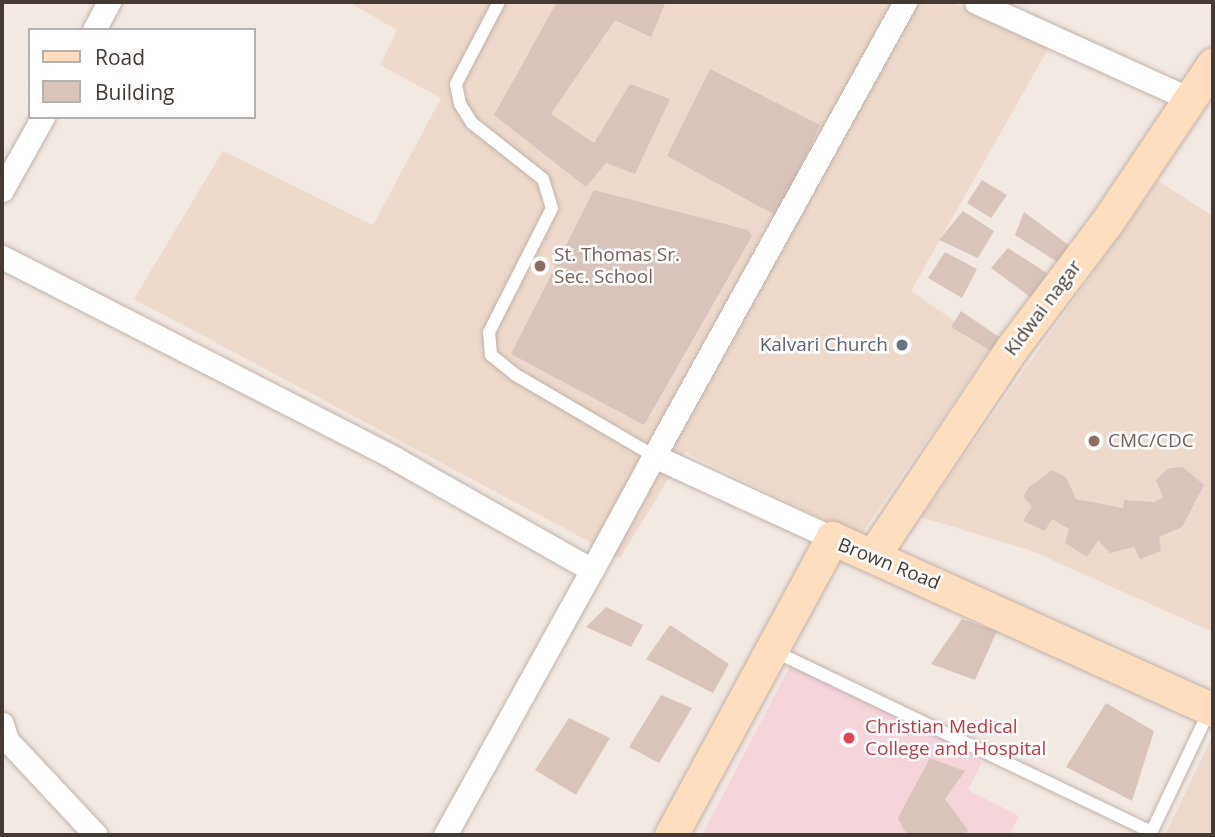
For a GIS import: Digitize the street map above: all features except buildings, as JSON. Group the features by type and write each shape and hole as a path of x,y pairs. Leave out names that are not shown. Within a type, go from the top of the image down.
{"street":[{"path":"95,28 109,2"},
{"path":"445,835 905,2"},
{"path":"976,2 1192,100"},
{"name":"Kidwai nagar","path":"874,554 1012,348 1192,100 1213,64"},
{"path":"5,174 42,119"},
{"path":"2,257 394,458 592,570"},
{"path":"654,456 832,538"},
{"name":"Brown Road","path":"671,835 832,538 874,554 1212,709"},
{"path":"4,737 96,835"}],"lane":[{"path":"499,2 456,84 460,104 472,123 543,179 552,208 489,332 491,355 516,375 654,456"},
{"path":"770,650 1151,833 1212,709"}],"shaded area":[{"name":"St. Thomas Sr. Sec. School","path":"349,2 952,2 1048,49 911,291 992,347 859,537 685,452 620,558 134,299 223,151 373,225 441,98 380,65 397,30"},
{"name":"CMC/CDC","path":"1158,181 1213,216 1213,632 1032,551 921,517"},
{"name":"Christian Medical College and Hospital","path":"795,656 909,715 982,762 968,790 1019,816 1009,835 702,835"},
{"path":"1213,735 1213,835 1165,835"}],"place":[{"name":"St. Thomas Sr. Sec. School","path":"540,266"},
{"name":"Kalvari Church","path":"902,345"},
{"name":"CMC/CDC","path":"1094,441"},
{"name":"Christian Medical College and Hospital","path":"849,738"}]}
